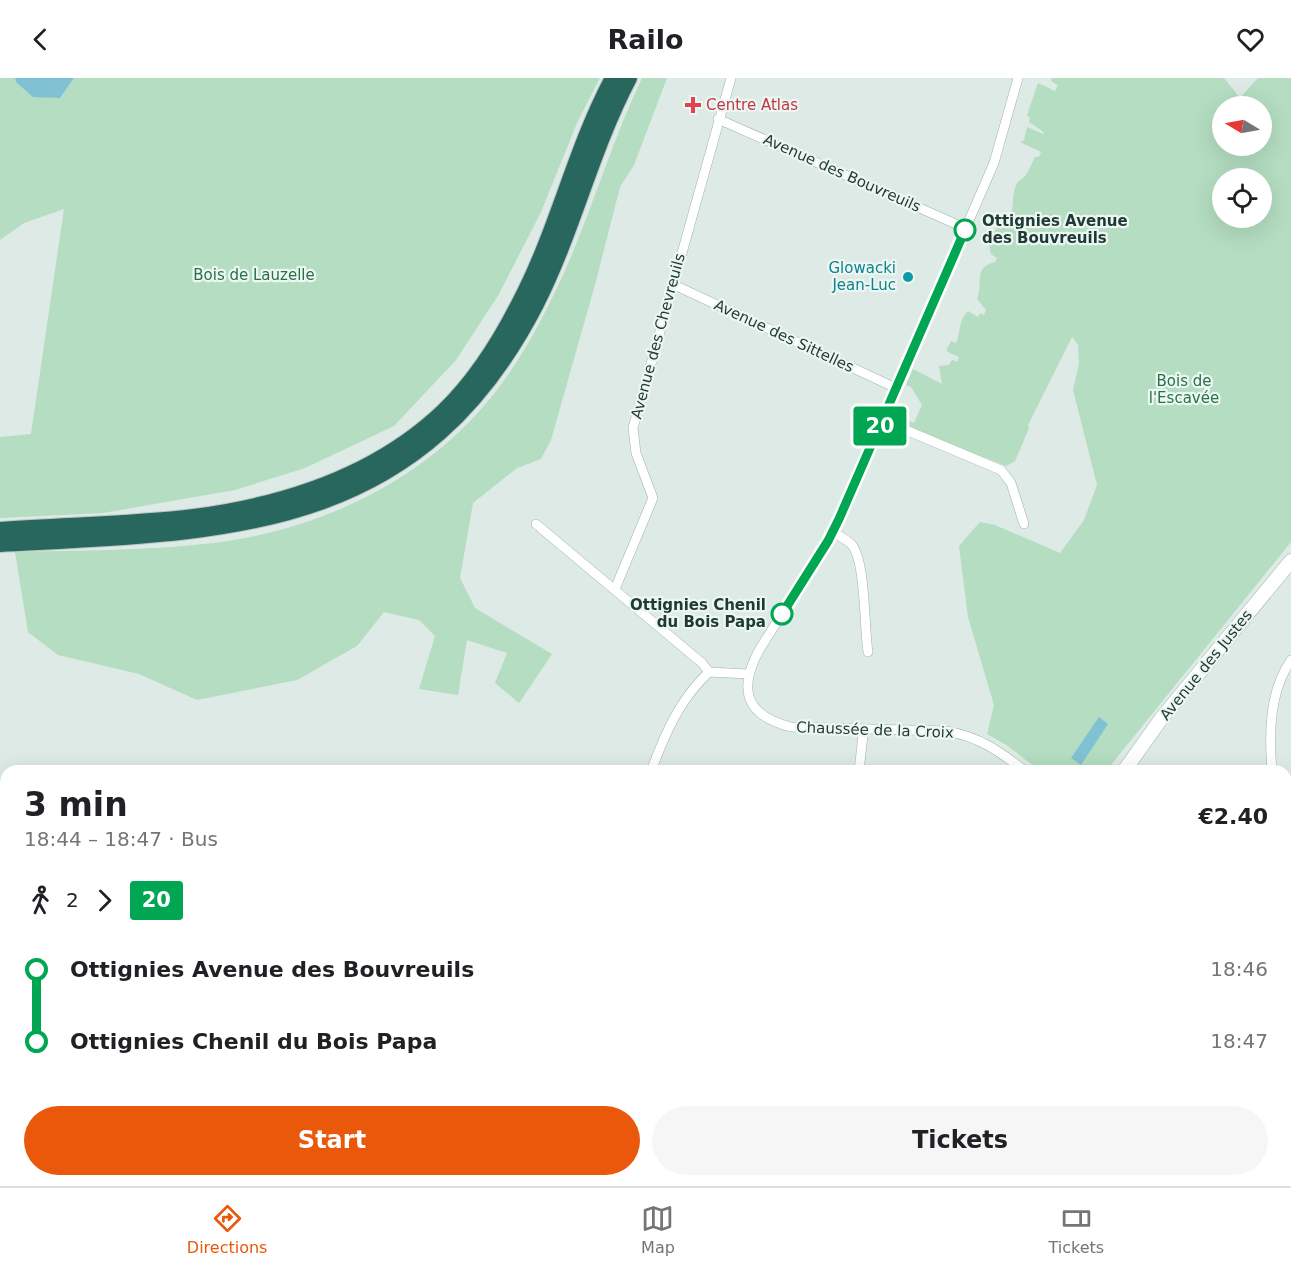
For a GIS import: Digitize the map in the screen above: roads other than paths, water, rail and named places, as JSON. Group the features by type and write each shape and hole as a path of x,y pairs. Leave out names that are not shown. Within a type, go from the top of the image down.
{"highway":[{"path":"0,544 195,517 285,499 320,488 380,459 405,442 444,410 471,380 497,345 523,298 586,138 613,78"},
{"path":"0,530 96,532 197,530 243,524 289,513 349,491 390,470 435,438 483,389 510,352 532,312 559,251 601,139 629,78"}],"main road":[{"name":"Avenue des Justes","path":"1128,765 1161,719 1291,561"}],"street":[{"name":"Avenue des Chevreuils","path":"615,589 653,498 636,453 633,428 731,78"},
{"path":"536,524 615,589 709,672 748,674 761,647 833,532 1001,142 1018,78"},
{"name":"Avenue des Bouvreuils","path":"718,119 965,228"},
{"name":"Avenue des Sittelles","path":"672,284 896,388"},
{"path":"882,420 1001,470 1011,483 1024,524"},
{"path":"833,532 852,544 857,556 862,582 868,652"},
{"path":"1272,765 1273,708 1278,686 1291,660"},
{"path":"654,765 675,714 691,691 709,672"},
{"name":"Chaussée de la Croix","path":"748,674 747,684 750,698 763,717 776,723 791,727 936,730 966,734 985,742 1017,765"},
{"path":"860,765 863,735"}],"water":[{"path":"15,78 74,78 60,98 33,97 16,82"},
{"path":"1099,717 1108,724 1081,765 1071,758"}],"place":[{"name":"Centre Atlas","path":"693,105"},
{"name":"Ottignies Avenue des Bouvreuils","path":"965,230"},
{"name":"Glowacki Jean-Luc","path":"908,277"},
{"name":"Ottignies Chenil du Bois Papa","path":"782,614"}],"park label":[{"name":"Bois de Lauzelle","path":"254,275"},
{"name":"Bois de l'Escavée","path":"1184,390"}]}
